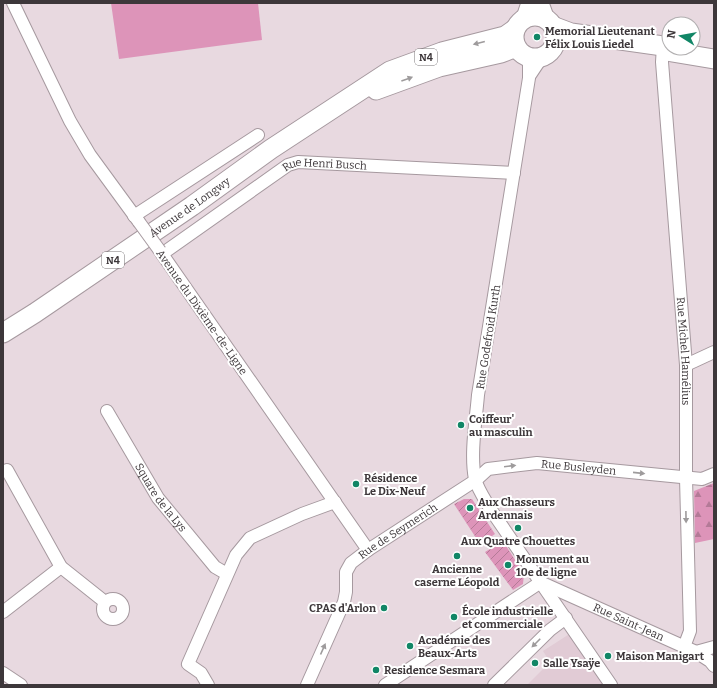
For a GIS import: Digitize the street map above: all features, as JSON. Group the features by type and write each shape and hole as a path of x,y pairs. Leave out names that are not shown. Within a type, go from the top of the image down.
{"main road":[{"name":"N4","path":"530,42 532,15 546,16"},
{"path":"530,42 557,38 546,16"},
{"name":"Avenue de Longwy","path":"546,16 571,32 661,50"},
{"name":"Avenue de Longwy","path":"35,313 192,206 271,149 334,107 344,102 440,67 500,53 530,42 581,42 661,50"},
{"name":"Avenue de Longwy","path":"696,56 714,59"},
{"name":"N4","path":"3,333 35,313"},
{"name":"N4","path":"3,337 35,313"}],"street":[{"name":"Avenue du Dixième-de-Ligne","path":"13,3 70,121 90,155 161,252 368,550"},
{"name":"Rue Godefroid Kurth","path":"530,42 514,173 478,395 474,432 474,462 476,480 491,510 611,685"},
{"name":"Rue Michel Hamélius","path":"666,56 686,366 686,478 690,631 684,647"},
{"path":"136,219 258,135"},
{"name":"Rue Henri Busch","path":"161,252 288,165 294,163 514,173"},
{"path":"686,366 714,352"},
{"name":"Square de la Lys","path":"107,411 158,498 215,567 227,574"},
{"name":"Rue Busleyden","path":"476,480 488,469 537,463 553,463 702,479 714,474"},
{"path":"7,470 61,567 105,602"},
{"name":"Rue de Seymerich","path":"307,685 344,602 346,592 346,572 351,563 368,550 476,480"},
{"path":"208,685 201,673 188,664 236,555 250,538 302,514 335,502"},
{"path":"3,612 61,567"},
{"path":"385,685 398,682 541,582"},
{"name":"Rue Saint-Jean","path":"541,582 696,652 710,661 714,666"},
{"path":"494,685 550,630 566,618"},
{"path":"696,652 714,647"},
{"path":"3,673 21,685"}],"shaded area":[{"path":"571,633 604,685 527,685 547,665 545,661 548,659 543,651"}],"green space":[{"path":"111,3 258,3 262,40 119,59"},
{"path":"714,483 714,539 695,543 694,491"},
{"path":"464,499 472,499 495,534 480,544 454,504"},
{"path":"503,541 524,574 523,584 513,590 485,552"}],"place":[{"name":"Memorial Lieutenant Félix Louis Liedel","path":"537,37"},
{"name":"Coiffeur' au masculin","path":"461,425"},
{"name":"Résidence Le Dix-Neuf","path":"356,484"},
{"name":"Aux Chasseurs Ardennais","path":"470,508"},
{"name":"Aux Quatre Chouettes","path":"518,528"},
{"name":"Ancienne caserne Léopold","path":"457,556"},
{"name":"Monument au 10e de ligne","path":"508,565"},
{"name":"CPAS d'Arlon","path":"384,608"},
{"name":"École industrielle et commerciale","path":"454,617"},
{"name":"Académie des Beaux-Arts","path":"410,646"},
{"name":"Maison Manigart","path":"608,656"},
{"name":"Salle Ysaÿe","path":"535,663"},
{"name":"Residence Sesmara","path":"376,670"}]}
